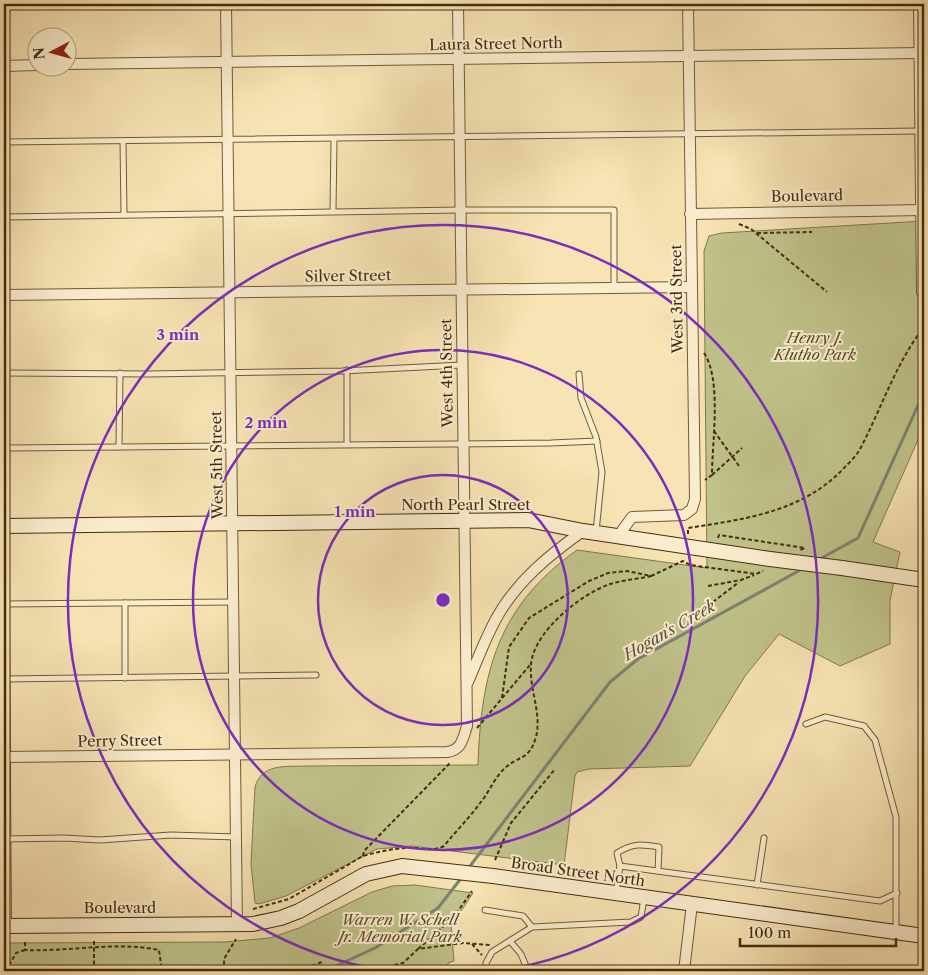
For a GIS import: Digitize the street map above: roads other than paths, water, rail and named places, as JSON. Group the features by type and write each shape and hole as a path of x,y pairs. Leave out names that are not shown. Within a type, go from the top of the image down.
{"main road":[{"name":"North Pearl Street","path":"4,526 528,520 590,532 924,580"},
{"name":"Broad Street North","path":"237,932 298,911 359,877 402,866 493,876 924,936"},
{"name":"Boulevard","path":"5,926 237,932"}],"street":[{"name":"West 5th Street","path":"226,4 236,677 237,932"},
{"name":"West 4th Street","path":"236,755 447,752 454,751 462,742 466,726 466,688 458,4"},
{"name":"West 3rd Street","path":"620,535 632,517 684,515 692,509 695,499 688,4"},
{"path":"919,4 922,53 920,132 923,210 922,292"},
{"name":"Laura Street North","path":"78,64 922,53"},
{"path":"4,66 28,65"},
{"name":"Boulevard","path":"690,214 923,210"},
{"name":"Silver Street","path":"4,295 692,287"},
{"path":"466,688 497,618 516,590 560,547 590,532"},
{"path":"4,629 5,926"},
{"name":"Perry Street","path":"5,757 236,755"},
{"path":"684,971 692,904"}],"lane":[{"path":"4,142 920,132"},
{"path":"333,211 334,139"},
{"path":"123,141 124,215"},
{"path":"4,217 333,211 614,210 614,288"},
{"path":"4,373 347,370 462,365"},
{"path":"347,370 347,444"},
{"path":"119,447 120,373"},
{"path":"579,374 581,398 597,441 602,472 590,532"},
{"path":"4,446 11,448 597,441"},
{"path":"4,604 234,602"},
{"path":"125,603 126,678"},
{"path":"4,679 316,676"},
{"path":"806,724 825,716 864,726 874,740 896,817 896,933"},
{"path":"5,839 64,838 100,840 171,834 237,837"},
{"path":"757,884 764,838"},
{"path":"616,893 620,866 617,853 630,844 659,847 658,871"},
{"path":"620,866 880,901 896,893"},
{"path":"486,971 486,963 492,952 532,926 631,922 640,917 644,898"},
{"path":"485,910 521,916 532,926"},
{"path":"510,940 521,954 528,971"}],"waterway":[{"name":"Hogan's Creek","path":"818,560 858,538 924,392"},
{"name":"Hogan's Creek","path":"467,870 610,682 638,659 804,568"},
{"name":"Hogan's Creek","path":"325,971 375,948 438,908 462,877"}],"park label":[{"name":"Henry J. Klutho Park","path":"815,346"},
{"name":"Warren W. Schell Jr. Memorial Park","path":"400,928"}]}
